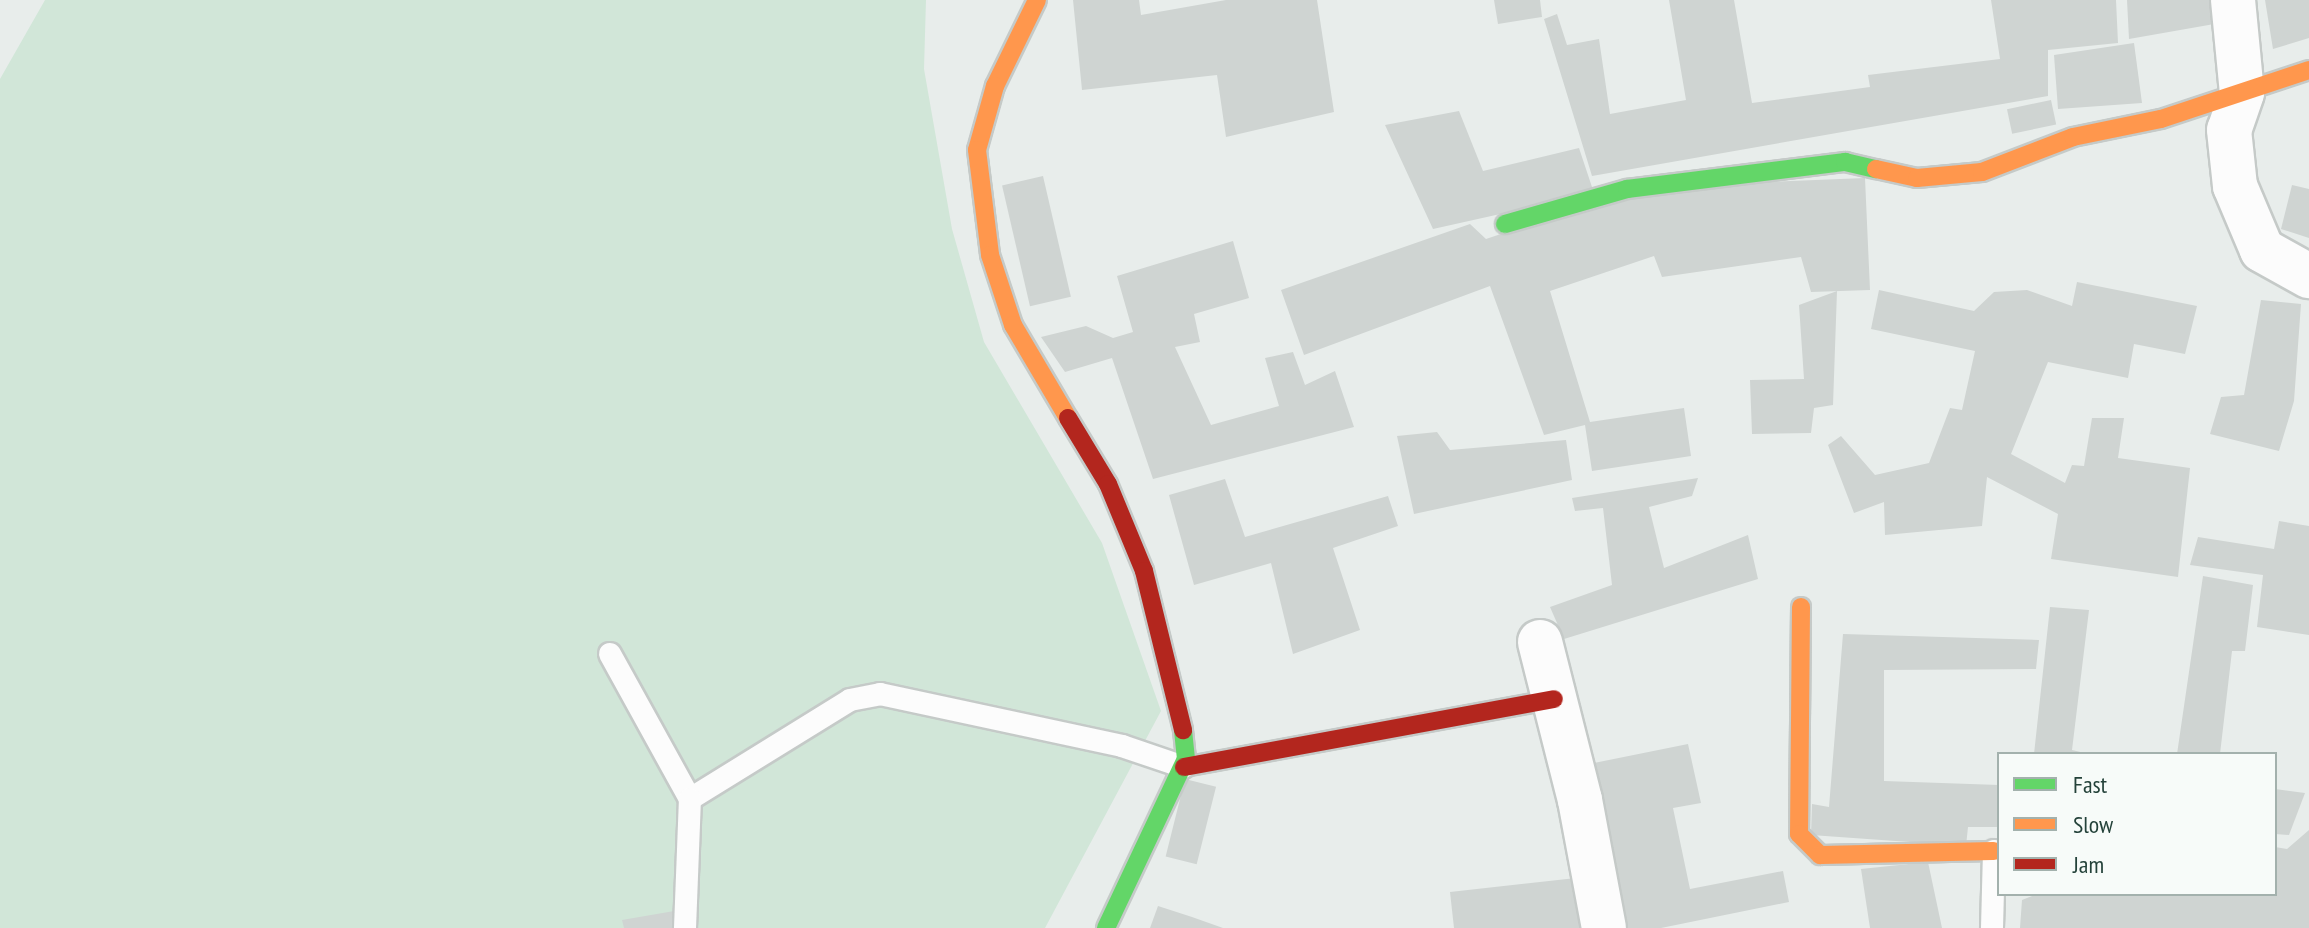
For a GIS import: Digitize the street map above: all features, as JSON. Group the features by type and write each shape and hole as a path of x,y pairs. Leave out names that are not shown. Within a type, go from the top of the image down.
{"street":[{"path":"1037,0 995,86 977,150 990,255 1013,325 1108,484 1144,571 1182,717 1184,767 1106,928"},
{"path":"2233,0 2242,93 2229,130 2235,186 2262,250 2309,276"},
{"path":"1505,224 1627,189 1845,162 1917,178 1982,172 2073,137 2161,119 2309,70"},
{"path":"1801,607 1799,834 1820,855 1994,851"},
{"path":"1540,642 1604,928"},
{"path":"1184,767 1554,699"}],"lane":[{"path":"610,654 690,799 685,928"},
{"path":"690,799 850,700 880,694 1122,746 1184,767"},
{"path":"1992,928 1994,851"}],"green space":[{"path":"45,0 926,0 924,69 952,229 984,342 1102,543 1161,711 1045,928 0,928 0,79"}],"building":[{"path":"1073,0 1139,0 1141,15 1226,0 1317,0 1334,112 1226,137 1217,75 1082,90"},
{"path":"1494,0 1540,0 1542,17 1498,24"},
{"path":"1669,0 1734,0 1752,103 1870,87 1868,75 2000,59 1991,0 2116,0 2118,43 2048,50 2048,96 1592,176 1544,19 1557,14 1567,45 1599,39 1610,114 1686,100"},
{"path":"2127,0 2217,0 2220,23 2129,39"},
{"path":"2265,0 2309,0 2309,38 2273,49"},
{"path":"2134,43 2142,103 2058,109 2054,55"},
{"path":"2051,100 2056,124 2012,134 2007,109"},
{"path":"1459,111 1483,171 1579,148 1594,193 1433,229 1385,125"},
{"path":"1043,176 1071,297 1030,306 1002,185"},
{"path":"1865,178 1870,290 1811,292 1801,257 1662,277 1654,256 1550,291 1590,422 1684,408 1691,456 1592,471 1585,425 1544,435 1490,286 1304,355 1281,290 1470,224 1486,239 1641,187"},
{"path":"2292,185 2309,189 2309,238 2281,229"},
{"path":"1233,241 1249,298 1194,314 1200,342 1175,347 1211,425 1279,406 1265,358 1293,352 1305,385 1335,371 1354,427 1153,479 1112,358 1065,372 1041,337 1086,326 1113,338 1133,332 1117,276"},
{"path":"2077,282 2197,306 2185,354 2134,344 2128,378 2048,362 2011,454 2065,483 2072,465 2084,466 2092,418 2124,418 2118,458 2190,468 2178,577 2051,559 2058,514 1987,477 1982,526 1885,535 1884,502 1854,513 1828,445 1841,436 1875,475 1929,463 1950,408 1962,410 1975,351 1871,329 1879,290 1974,311 1994,292 2027,290 2072,306"},
{"path":"1837,291 1833,405 1814,408 1811,433 1752,434 1750,380 1804,379 1799,305"},
{"path":"2261,300 2301,304 2294,401 2279,451 2210,434 2221,397 2244,395"},
{"path":"1437,432 1450,450 1566,440 1572,480 1414,514 1397,436"},
{"path":"1698,478 1692,496 1649,507 1664,568 1748,535 1758,579 1564,639 1550,607 1612,585 1603,508 1575,511 1572,498"},
{"path":"1225,479 1245,537 1388,496 1398,526 1333,548 1360,630 1293,654 1271,563 1194,585 1169,495"},
{"path":"2279,521 2309,526 2309,635 2257,627 2263,575 2190,565 2198,537 2274,549"},
{"path":"2203,576 2253,585 2245,651 2232,651 2220,752 2177,752"},
{"path":"2050,607 2089,610 2072,750 2080,752 2034,752"},
{"path":"1843,634 2039,640 2036,669 1884,670 1884,781 1997,785 1997,827 1968,827 1966,846 1811,835 1812,804 1829,807"},
{"path":"1688,744 1701,803 1673,808 1690,889 1783,871 1789,902 1661,928 1628,928 1594,763"},
{"path":"1185,779 1216,787 1197,864 1166,857"},
{"path":"2277,789 2305,793 2289,835 2277,834"},
{"path":"2309,830 2309,928 2020,928 2022,900 2032,896 2277,896 2277,847 2287,849"},
{"path":"1928,862 1942,928 1870,928 1861,869"},
{"path":"1576,878 1582,928 1454,928 1450,892"},
{"path":"1158,906 1192,917 1223,928 1150,928"},
{"path":"680,910 683,928 624,928 622,920"}],"traffic: fast":[{"path":"1505,224 1627,189 1845,162 1876,169"},
{"path":"1106,928 1186,759 1183,730"}],"traffic: slow":[{"path":"1037,0 995,86 977,150 990,255 1013,325 1068,418"},
{"path":"1876,169 1917,178 1982,172 2073,137 2161,119 2309,70"},
{"path":"1801,607 1799,834 1820,855 1994,851"}],"traffic: jam":[{"path":"1068,418 1108,484 1144,571 1183,730"},
{"path":"1184,767 1554,699"}]}
